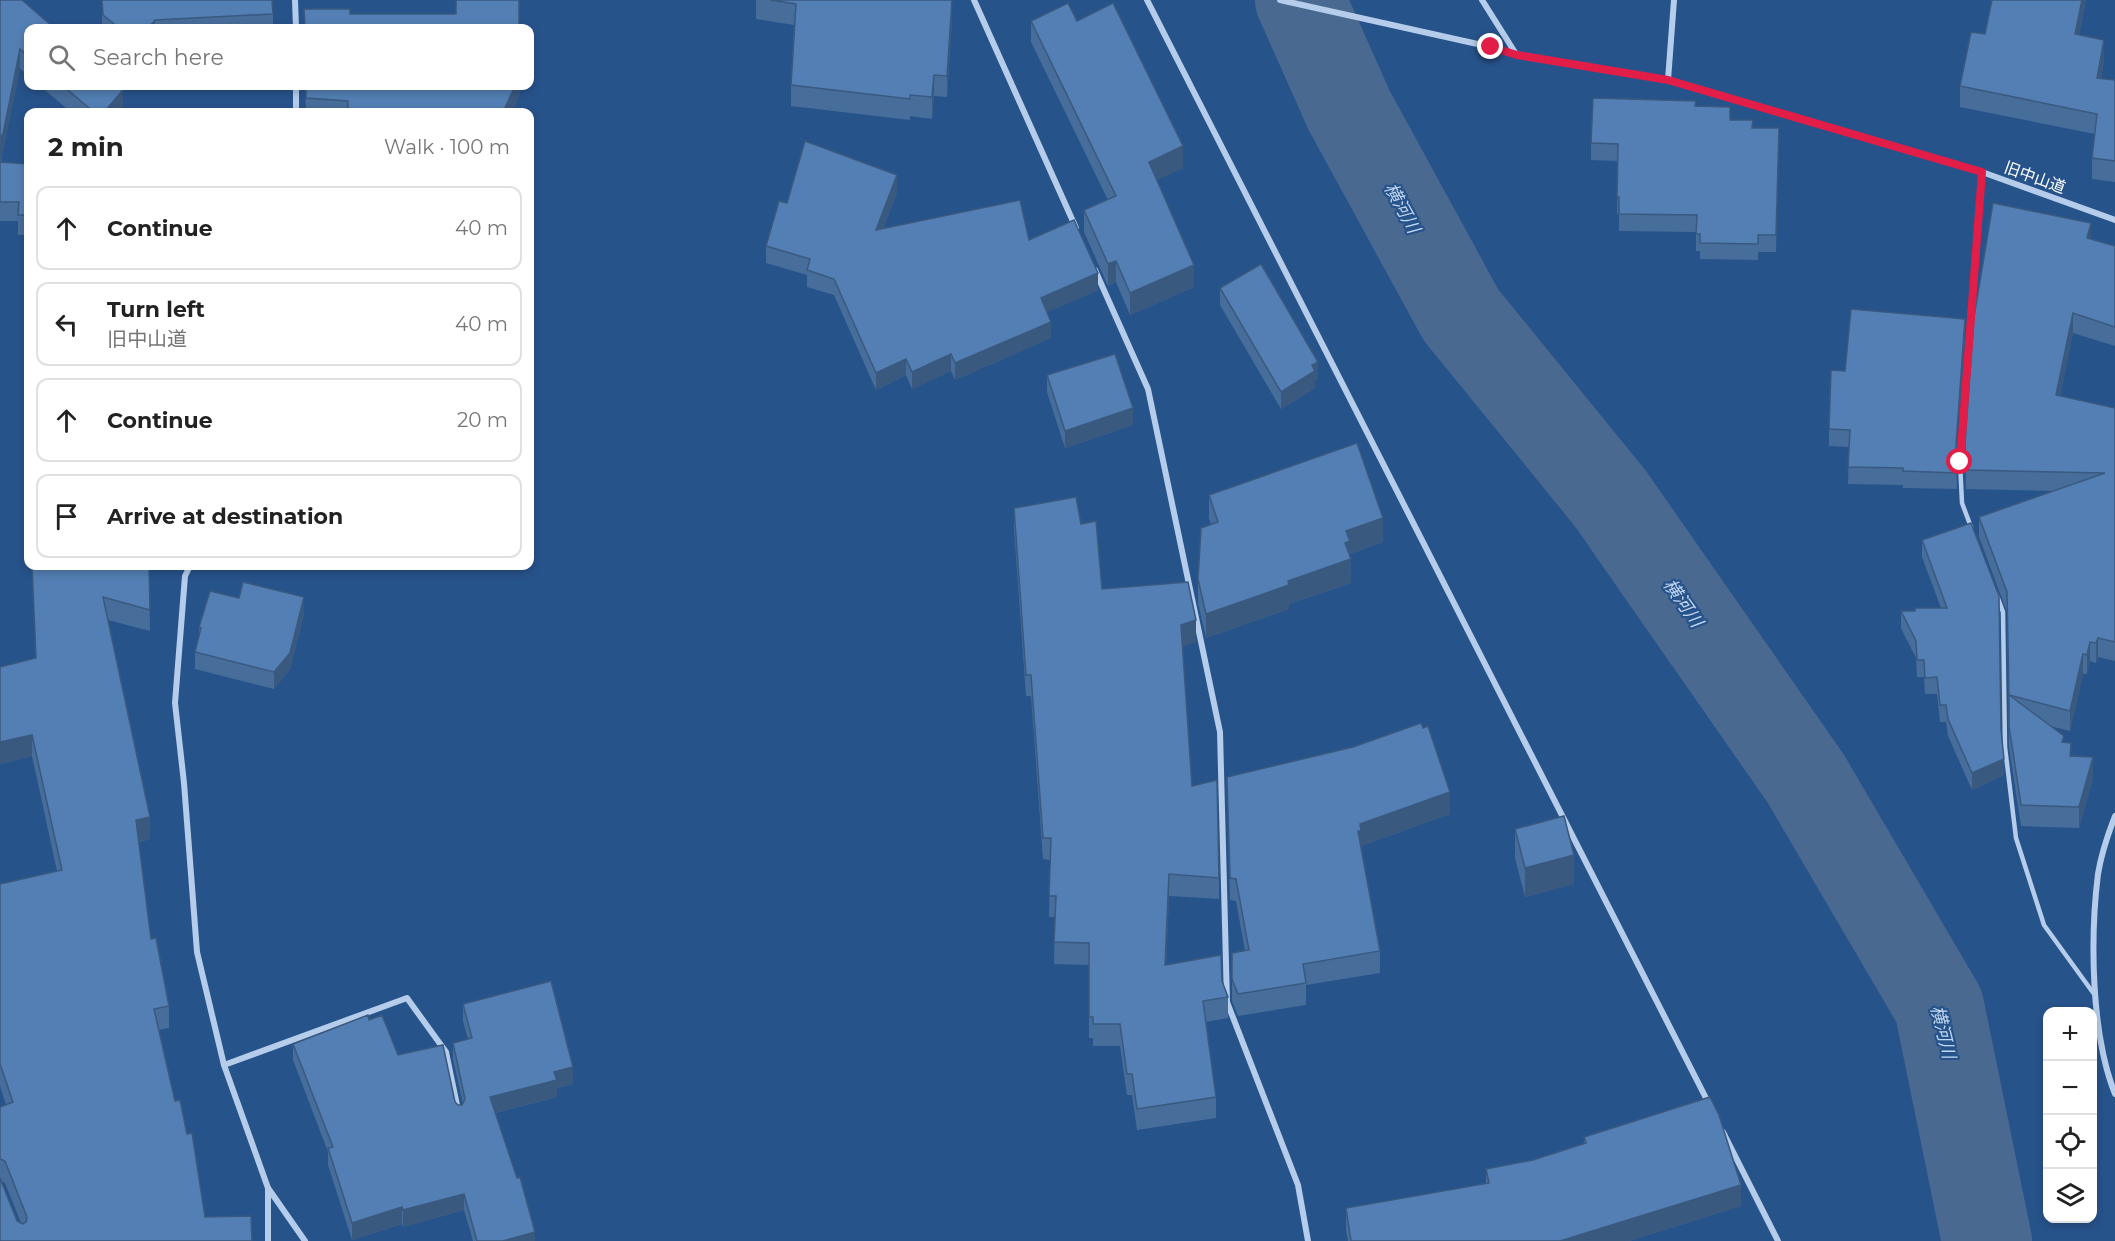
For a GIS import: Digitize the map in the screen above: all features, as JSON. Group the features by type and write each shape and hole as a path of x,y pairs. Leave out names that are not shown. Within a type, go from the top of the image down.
{"street":[{"path":"295,0 296,24"},
{"path":"974,0 1080,238"},
{"path":"1148,0 1714,1114"},
{"name":"旧中山道","path":"1280,0 1491,47 1517,55 1668,80 1982,172 2115,220"},
{"path":"1482,0 1517,55"},
{"path":"1668,80 1674,0"},
{"path":"296,90 296,108"},
{"path":"1090,259 1148,389 1220,732 1227,1002 1298,1185 1308,1241"},
{"path":"187,570 185,576 175,704 184,783 197,952 224,1065 267,1188 305,1241"},
{"path":"2115,816 2098,872 2094,950 2096,997 2107,1074 2115,1094"},
{"path":"224,1065 407,998 446,1052 460,1117"},
{"path":"1719,1124 1779,1241"},
{"path":"267,1188 268,1241"}],"lane":[{"path":"1975,536 1962,503 1960,462 1982,172"},
{"path":"1995,590 2004,612 2006,747 2016,838 2044,925 2096,997"}],"building":[{"path":"0,0 22,0 49,24 24,24 24,52 20,49 3,134 0,137"},
{"path":"102,0 272,0 273,14 155,20 152,24 114,24 103,15"},
{"path":"456,0 519,0 519,24 305,24 304,9 350,9 350,14 456,14"},
{"path":"770,0 952,0 947,76 934,75 932,97 910,95 910,99 791,85 796,4"},
{"path":"1992,0 2082,0 2075,34 2104,40 2097,78 2115,80 2115,161 2092,158 2097,114 1960,86 1971,32 1985,34"},
{"path":"1068,3 1077,21 1113,3 1183,146 1149,162 1194,265 1130,293 1116,261 1108,264 1084,210 1116,196 1031,21"},
{"path":"68,90 123,90 107,108 89,108"},
{"path":"306,90 513,90 505,108 348,108 348,101 306,98"},
{"path":"1593,98 1696,101 1695,106 1730,107 1730,120 1753,120 1752,128 1779,128 1776,235 1758,235 1758,244 1700,243 1700,234 1696,234 1697,215 1619,214 1618,144 1591,143"},
{"path":"805,141 897,175 876,230 1020,200 1029,240 1074,220 1098,273 1041,298 1051,322 955,363 951,354 912,372 906,359 876,373 834,279 807,270 810,259 766,246 779,201 787,203"},
{"path":"0,162 24,164 24,215 18,215 19,202 0,202"},
{"path":"1993,203 2091,223 2087,238 2115,246 2115,327 2073,313 2056,395 2115,408 2115,642 2098,638 2096,643 2090,642 2087,655 2083,654 2070,711 2009,695 2007,592 1979,517 2105,473 1966,470 1965,443 1974,317"},
{"path":"1261,264 1318,362 1312,365 1315,371 1281,392 1220,288"},
{"path":"1851,309 1965,319 1956,445 1957,473 1903,471 1903,468 1848,467 1850,430 1829,429 1831,370 1845,371"},
{"path":"1115,354 1133,408 1065,431 1047,375"},
{"path":"1357,443 1383,518 1346,531 1350,541 1345,543 1351,559 1288,581 1289,585 1206,614 1198,579 1201,528 1218,522 1209,495"},
{"path":"1076,497 1081,524 1096,521 1102,589 1188,582 1196,620 1181,625 1192,786 1217,780 1219,878 1169,874 1165,965 1221,955 1222,981 1228,997 1203,1001 1216,1097 1137,1109 1132,1074 1127,1074 1120,1024 1093,1024 1093,1017 1089,1017 1089,943 1054,942 1056,896 1049,896 1051,838 1043,838 1031,675 1026,675 1014,508"},
{"path":"1971,523 1999,596 2001,730 2004,759 1972,773 1948,719 1946,705 1940,705 1937,677 1925,678 1924,660 1917,660 1916,641 1901,611 1915,611 1915,608 1947,608 1922,540"},
{"path":"32,570 149,570 150,610 103,597 150,817 136,820 151,939 156,938 169,1006 154,1009 175,1101 180,1100 187,1134 192,1133 205,1217 251,1216 252,1241 0,1241 0,1178 17,1221 23,1224 27,1217 5,1161 0,1159 0,1107 13,1102 0,1064 0,884 62,870 32,735 0,742 0,667 36,658"},
{"path":"243,582 304,597 290,653 274,672 195,652 201,628 199,627 210,591 239,598"},
{"path":"2009,695 2064,736 2062,742 2071,743 2070,756 2093,757 2079,807 2021,805 2009,726"},
{"path":"1421,723 1423,728 1428,726 1450,792 1360,824 1361,831 1358,831 1380,951 1303,964 1306,983 1238,994 1232,979 1232,953 1249,950 1236,879 1230,878 1227,777 1353,747"},
{"path":"1564,816 1574,855 1525,868 1515,829"},
{"path":"551,981 573,1067 554,1072 557,1080 490,1097 517,1178 520,1177 535,1232 503,1241 477,1241 464,1194 403,1210 402,1207 352,1223 328,1148 333,1147 293,1044 368,1015 369,1020 382,1015 398,1055 443,1045 455,1102 462,1105 465,1099 453,1043 472,1038 463,1004"},
{"path":"1710,1097 1719,1115 1741,1185 1560,1241 1351,1241 1346,1208 1489,1183 1486,1169 1533,1160 1586,1143 1584,1137"}],"waterway":[{"name":"横河川","path":"1300,0 1349,110 1461,315 1610,498 1806,779 1939,1006 1987,1241"}],"route":[{"path":"1491,47 1517,55 1668,80 1982,172 1960,462"}]}
